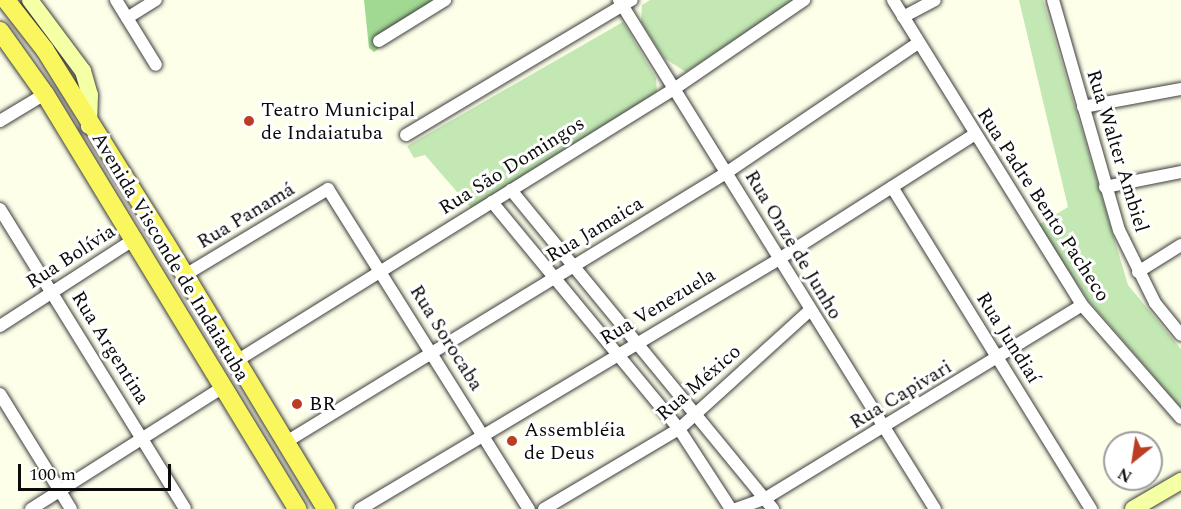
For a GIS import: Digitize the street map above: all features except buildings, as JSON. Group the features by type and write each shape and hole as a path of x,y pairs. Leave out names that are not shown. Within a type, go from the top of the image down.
{"main road":[{"name":"Avenida Visconde de Indaiatuba","path":"6,0 64,82 89,126 165,242 238,360 323,508"},
{"name":"Avenida Visconde de Indaiatuba","path":"0,31 45,94 133,240 192,331 297,509"},
{"path":"133,240 148,235 165,242"},
{"path":"192,331 238,360"}],"street":[{"name":"Avenida Visconde de Indaiatuba","path":"30,0 83,70 90,95 89,126"},
{"path":"116,0 156,65"},
{"path":"128,18 156,0"},
{"path":"379,41 445,0"},
{"name":"Rua São Domingos","path":"238,360 674,88 804,0"},
{"name":"Rua Padre Bento Pacheco","path":"892,0 1082,305 1181,417"},
{"path":"903,17 935,0"},
{"name":"Rua Walter Ambiel","path":"1053,0 1105,187 1138,272 1181,335"},
{"path":"406,135 624,2"},
{"name":"Rua Onze de Junho","path":"624,2 809,311 934,509"},
{"name":"Rua Jamaica","path":"286,442 726,173 918,43"},
{"path":"0,121 83,70"},
{"path":"1083,106 1181,89"},
{"name":"Rua Venezuela","path":"360,509 779,259 974,135"},
{"path":"1105,187 1181,172"},
{"name":"Rua Jundiaí","path":"892,188 1091,509"},
{"name":"Rua Sorocaba","path":"328,189 529,509"},
{"name":"Rua Panamá","path":"185,275 328,189"},
{"path":"512,190 571,268 770,504"},
{"path":"492,202 680,429 731,509"},
{"name":"Rua Argentina","path":"0,209 144,438 185,509"},
{"name":"Rua Bolívia","path":"0,326 133,240"},
{"path":"1138,272 1181,245"},
{"name":"Rua Capivari","path":"736,509 770,504 884,429 1082,305"},
{"name":"Rua México","path":"544,509 680,429 809,311"},
{"path":"31,509 223,387"},
{"path":"0,394 71,509"},
{"path":"1133,509 1181,481"}],"green space":[{"path":"364,0 446,0 374,52 369,48"},
{"path":"650,0 794,0 686,72 664,58 641,22 642,5"},
{"path":"1019,0 1043,0 1128,285 1181,349 1181,408 1089,301 1038,225 1068,207"},
{"path":"623,22 656,78 657,92 471,208 425,155 414,158 407,146"}],"place":[{"name":"Teatro Municipal de Indaiatuba","path":"249,121"},
{"name":"BR","path":"297,404"},
{"name":"Assembléia de Deus","path":"512,441"}]}
